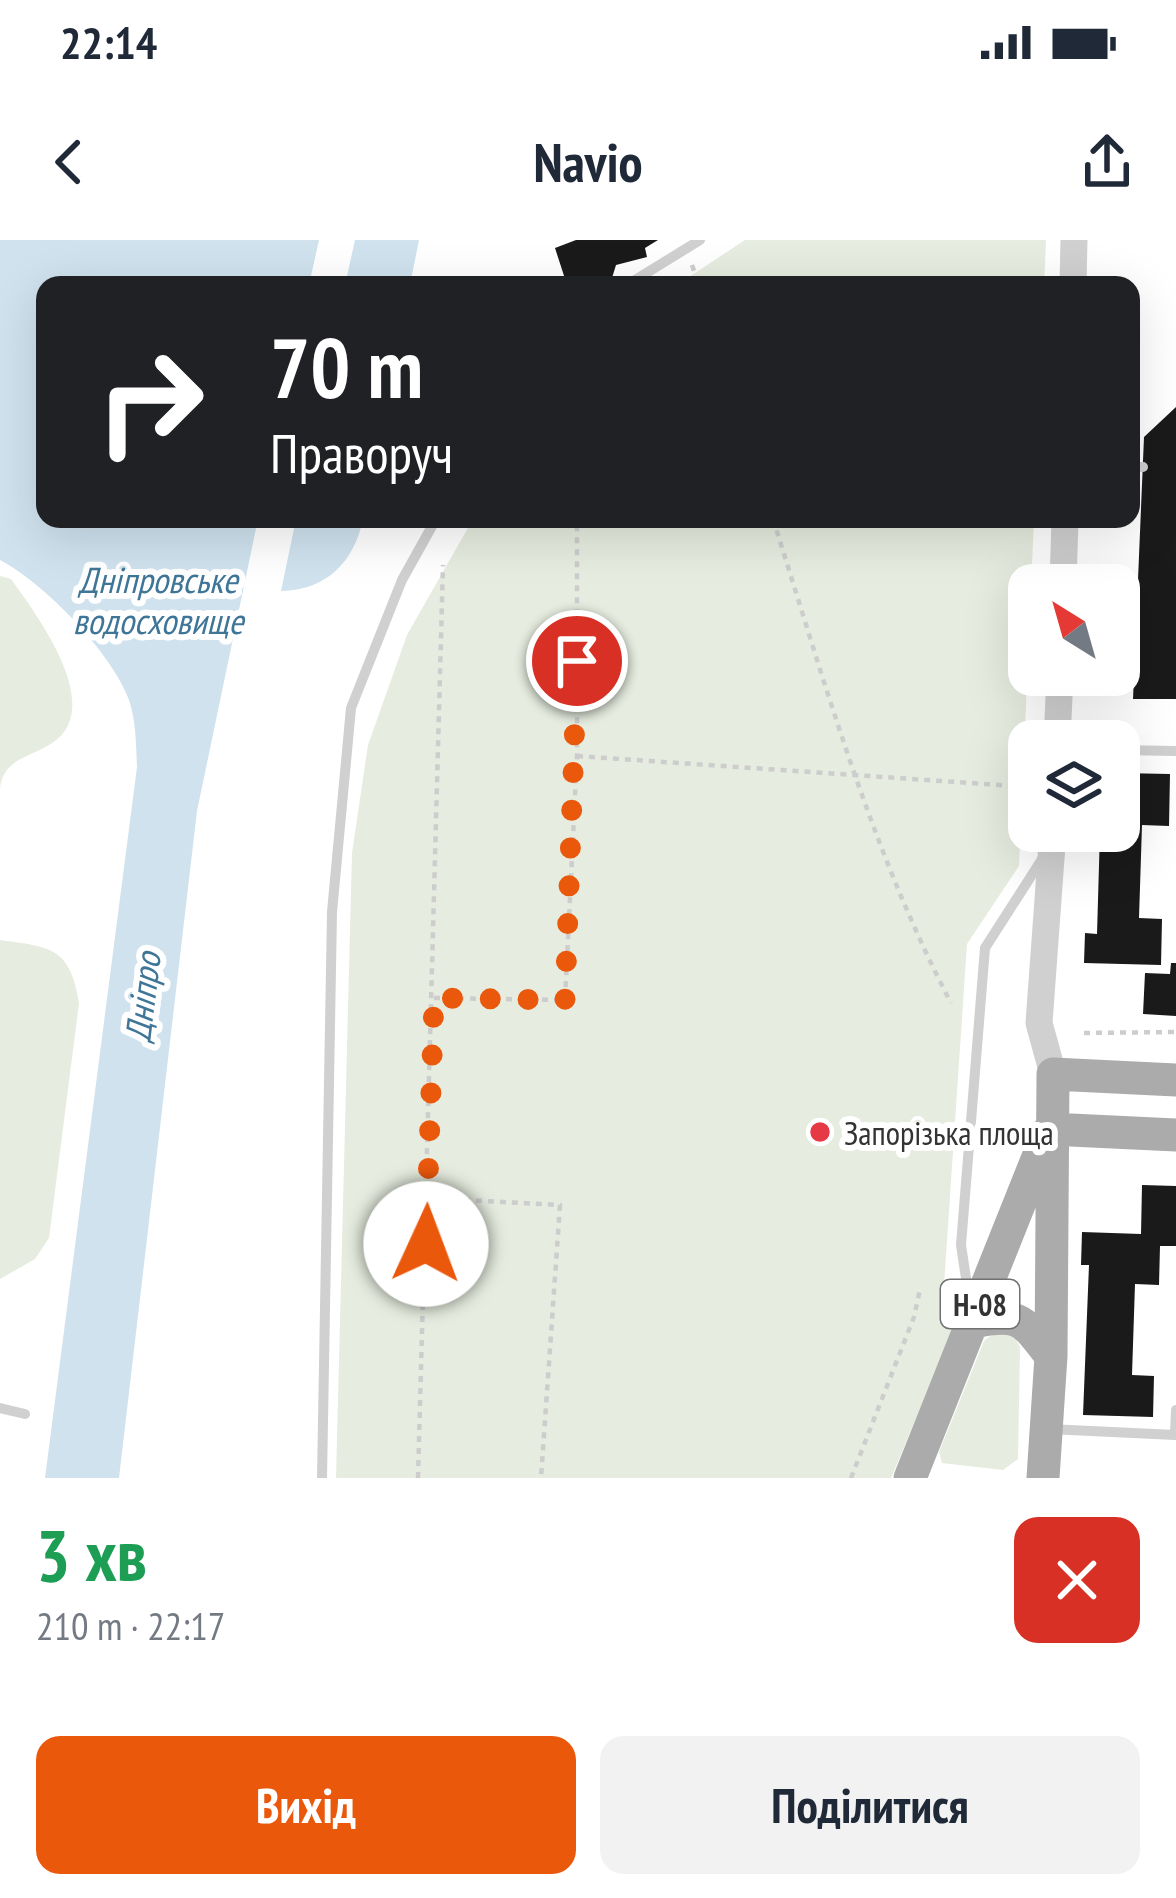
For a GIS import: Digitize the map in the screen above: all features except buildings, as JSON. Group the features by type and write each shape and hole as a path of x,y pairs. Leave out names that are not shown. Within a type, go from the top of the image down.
{"main road":[{"path":"1053,1074 1176,1080"},
{"name":"Н-08","path":"1043,1478 1051,1356 1053,1074"},
{"path":"1050,1129 1176,1135"},
{"name":"Н-08","path":"910,1478 1050,1129"},
{"path":"973,1322 1006,1315 1025,1323 1051,1356"}],"street":[{"path":"1073,276 1074,240"},
{"path":"1064,564 1065,528"},
{"path":"1052,852 1039,1023 1053,1074"}],"lane":[{"path":"642,276 700,240"},
{"path":"322,1478 332,911 351,707 402,580 431,528"},
{"path":"1140,750 1176,751"},
{"path":"973,1322 961,1245 985,948 1044,852"},
{"path":"0,1408 25,1414"},
{"path":"1046,1429 1175,1435 1176,1411"}],"path":[{"path":"434,998 565,1000 577,756 577,528"},
{"path":"776,528 852,772 913,930 950,1003"},
{"path":"418,1478 442,565"},
{"path":"577,756 1008,785"},
{"path":"1084,1033 1176,1032"},
{"path":"428,1198 560,1205 541,1478"},
{"path":"851,1478 914,1318 920,1288"}],"shaded area":[{"path":"745,240 1046,240 1044,276 691,276"},
{"path":"468,528 1034,528 1032,564 1008,564 1008,696 1026,696 1025,720 1008,720 1008,852 1020,852 1019,866 967,944 944,1285 960,1313 891,1478 336,1478 352,853 368,745 407,635"},
{"path":"0,576 11,579 49,637 70,685 72,707 67,727 52,743 12,765 0,789"},
{"path":"0,940 55,953 70,971 79,1003 49,1238 35,1259 0,1279"},
{"path":"997,1331 1013,1333 1020,1347 1018,1459 1003,1470 942,1463 939,1452 984,1341"}],"water":[{"path":"0,240 319,240 311,276 36,276 36,528 256,528 197,811 119,1478 45,1478 137,767 135,733 121,682 92,641 36,585 0,560"},
{"path":"355,240 419,240 412,276 347,276"},
{"path":"294,528 361,528 336,571 312,585 281,591"}],"place":[{"name":"Запорізька площа","path":"820,1132"}],"route":[{"path":"426,1244 434,998 565,1000 577,661"}],"water label":[{"name":"Дніпровське водосховище","path":"158,600"},
{"name":"Дніпро","path":"142,997"}]}
